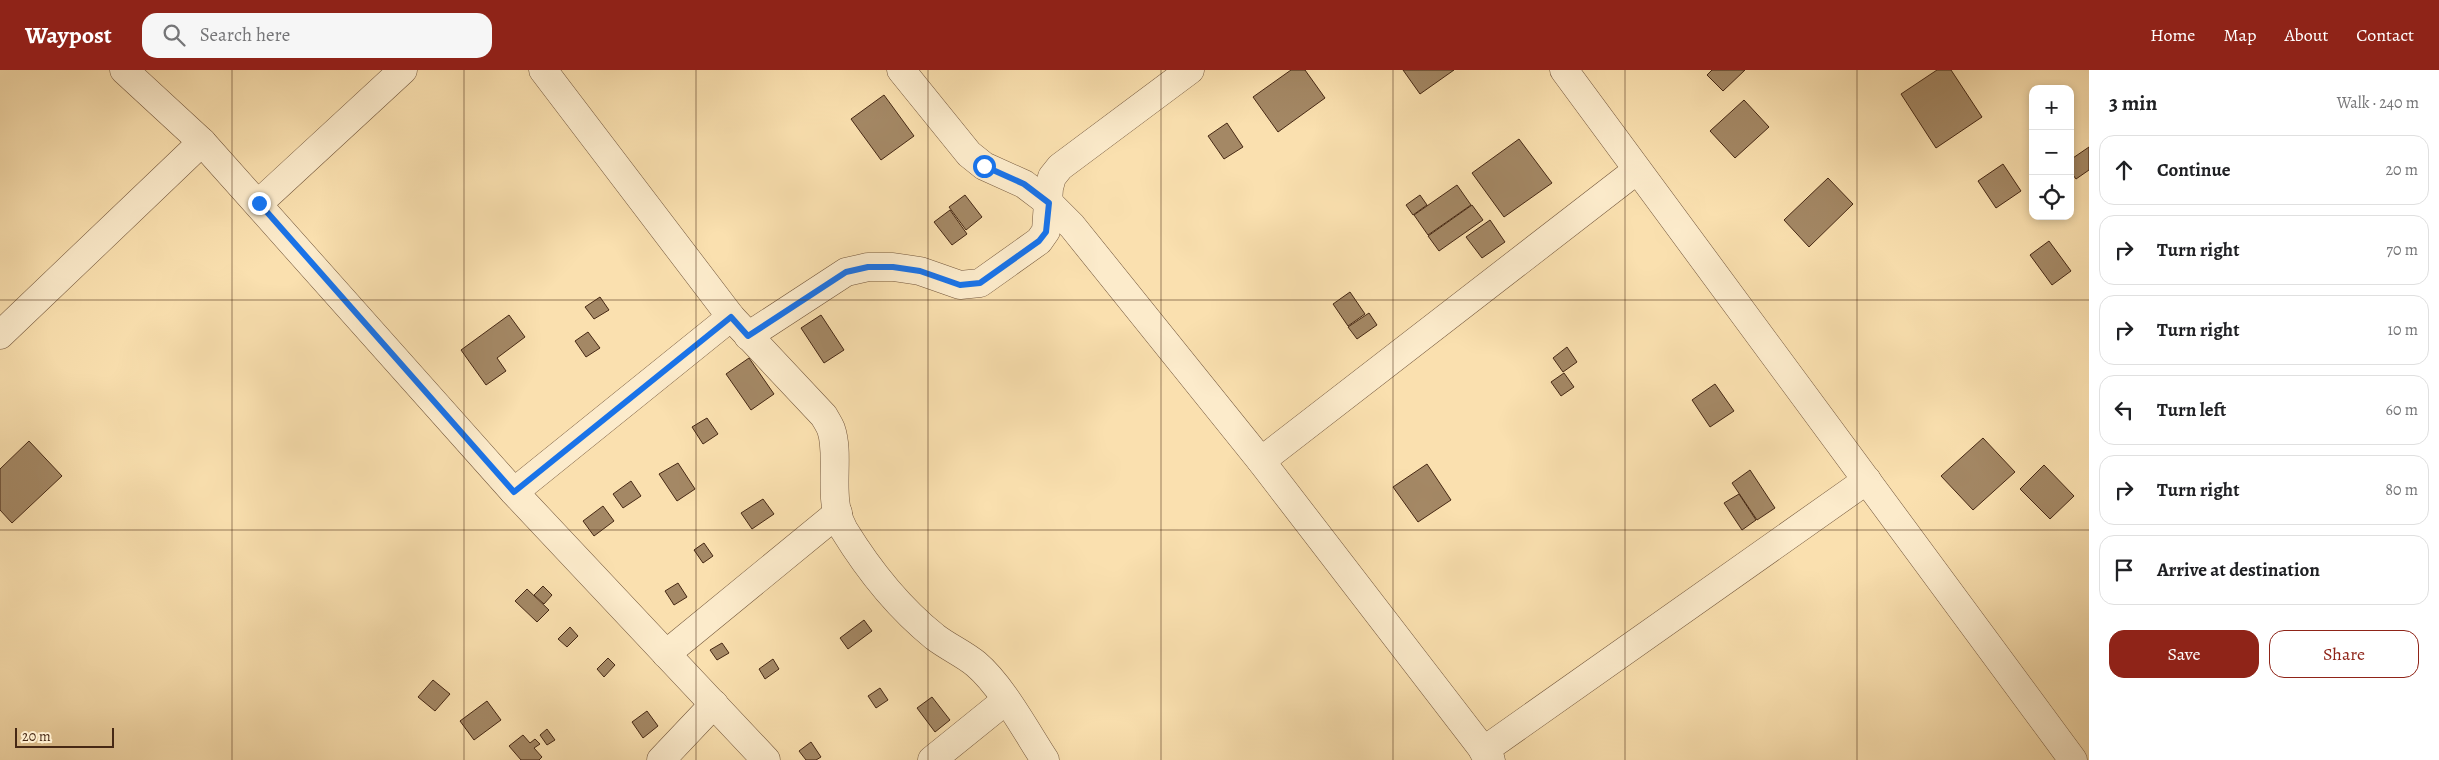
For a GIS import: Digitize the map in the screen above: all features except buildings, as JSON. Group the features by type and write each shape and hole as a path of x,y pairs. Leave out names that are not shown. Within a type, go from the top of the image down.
{"street":[{"path":"124,70 202,142 259,203 514,492 766,760"},
{"path":"259,203 403,70"},
{"path":"542,70 740,327 824,416 831,429 833,481 842,527 869,568 935,636 977,664 992,680 1045,760"},
{"path":"900,70 970,154 984,166 1024,184 1049,203 1072,226 1261,461 1487,755 1867,480"},
{"path":"514,492 740,327 846,272 861,268 893,267 920,271 960,285 980,283 1039,241 1046,232 1052,177 1060,167 1190,70"},
{"path":"1564,70 2073,760"},
{"path":"0,335 202,142"},
{"path":"1261,461 1637,170"},
{"path":"666,654 838,513"},
{"path":"932,760 1005,701"},
{"path":"661,760 714,704"}],"route":[{"path":"259,203 514,492 731,317 748,336 846,272 868,267 893,267 920,271 960,285 980,283 989,278 1039,241 1046,232 1049,203 1037,196 1024,184 984,166"}]}
